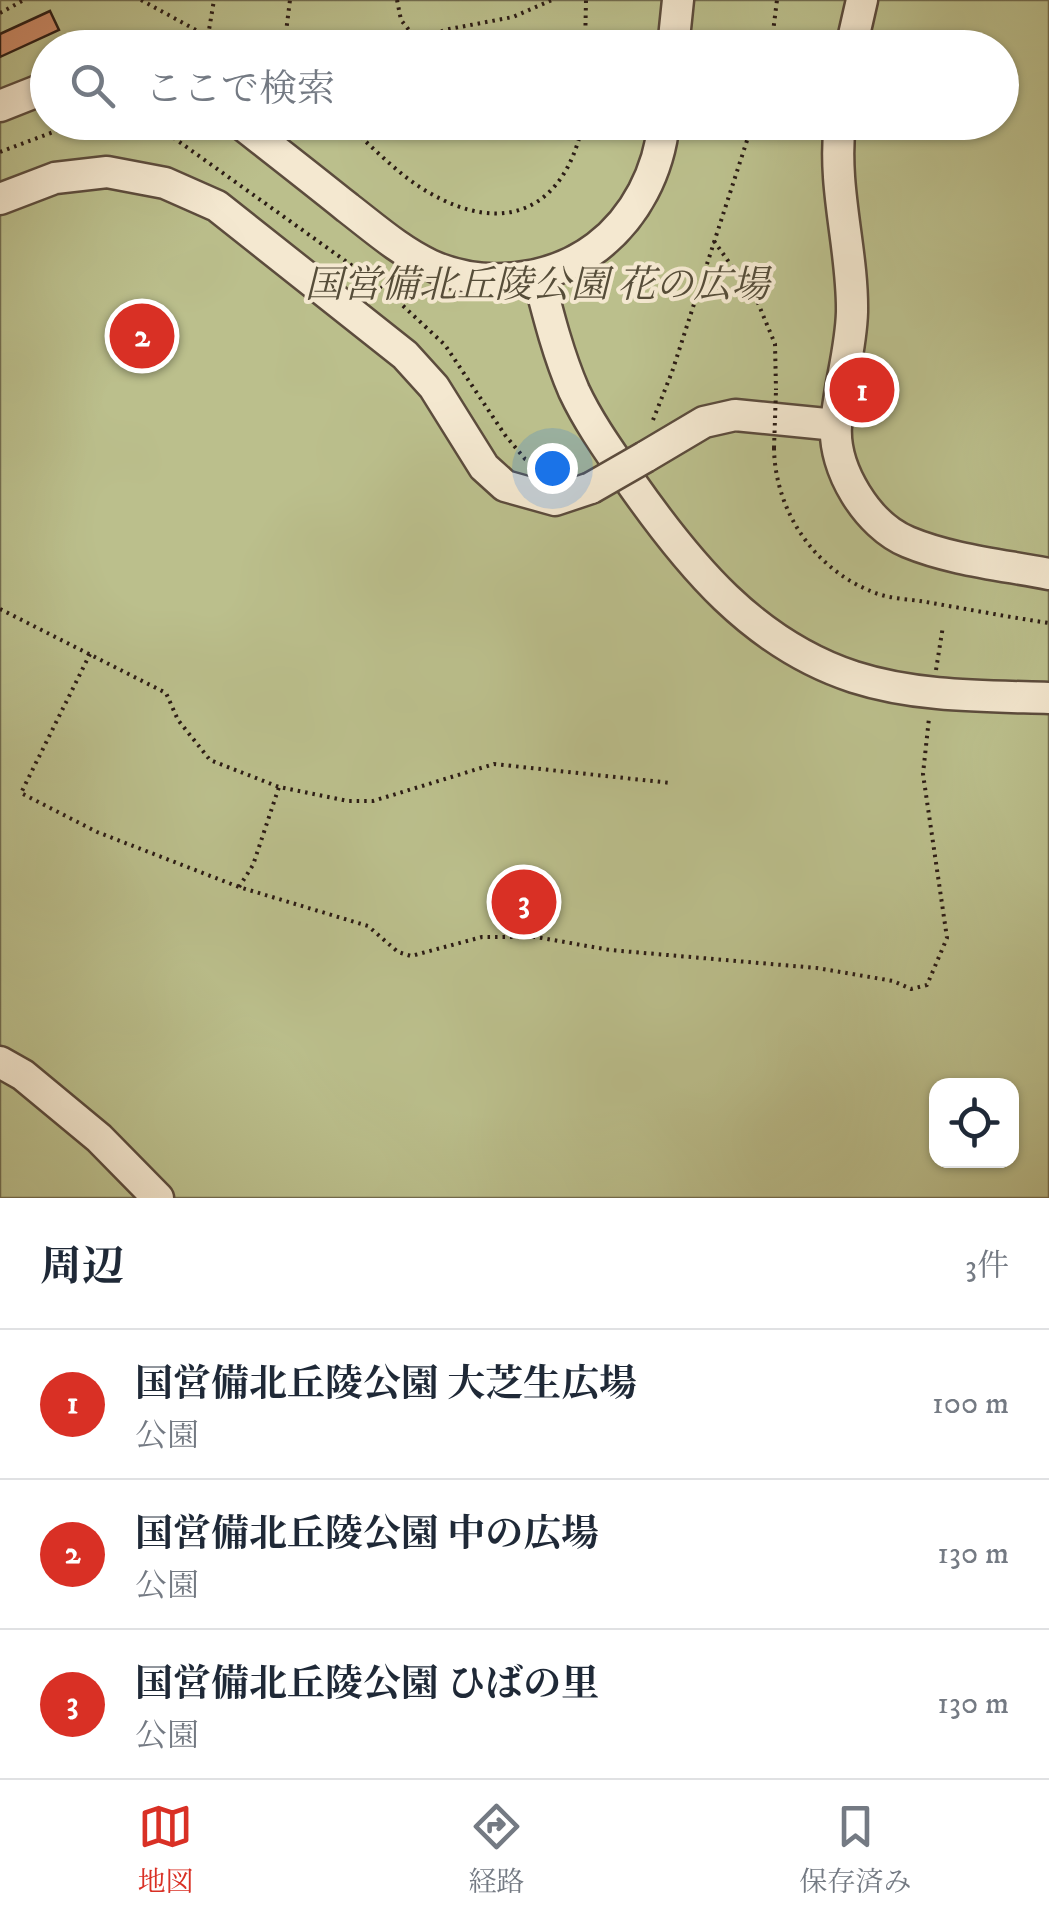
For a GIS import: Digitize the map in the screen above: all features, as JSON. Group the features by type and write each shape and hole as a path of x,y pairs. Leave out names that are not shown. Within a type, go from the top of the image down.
{"street":[{"path":"675,30 678,0"},
{"path":"855,30 862,0"},
{"path":"0,106 30,94"},
{"path":"262,140 386,238 431,266 482,280 538,275 586,255 630,216 643,194 660,140"},
{"path":"840,140 840,208 852,310 836,426 846,476 854,492 884,527 907,542 1049,574"},
{"path":"0,199 54,178 106,172 165,184 216,206 405,355 434,386 484,466 505,486 555,500 591,488 644,442 674,437 704,422 735,414 836,426"},
{"path":"538,275 556,344 572,387 595,429 692,564 734,608 768,634 852,676 902,688 964,696 1049,698"},
{"path":"0,1062 99,1138 158,1198"}],"path":[{"path":"0,13 24,0"},
{"path":"141,0 197,30"},
{"path":"209,30 214,0"},
{"path":"286,30 290,0"},
{"path":"397,0 408,30"},
{"path":"444,30 513,17 552,0"},
{"path":"586,0 586,30"},
{"path":"773,30 777,0"},
{"path":"0,152 32,140"},
{"path":"365,140 425,191 462,208 486,212 524,210 552,192 566,175 580,140"},
{"path":"644,442 672,372 746,140"},
{"path":"714,241 758,303 776,344 774,476 787,511 820,560 875,593 1049,622"},
{"path":"0,608 166,693 178,720 210,760 280,787 373,802 494,764 670,782"},
{"path":"936,674 943,626"},
{"path":"90,654 21,793 97,832 240,888 368,926 398,952 410,956 482,937 536,937 610,950 818,968 893,981 911,989 928,985 947,938 923,774 930,713"},
{"path":"240,888 253,865 280,787"}],"green space":[{"name":"国営備北丘陵公園 花の広場","path":"0,0 1049,0 1049,1198 0,1198"}],"building":[{"path":"50,11 59,30 30,30 30,43 0,57 0,34"}],"place":[{"name":"国営備北丘陵公園 中の広場","path":"142,336"},
{"name":"国営備北丘陵公園 大芝生広場","path":"862,390"},
{"name":"国営備北丘陵公園 ひばの里","path":"524,902"}]}
